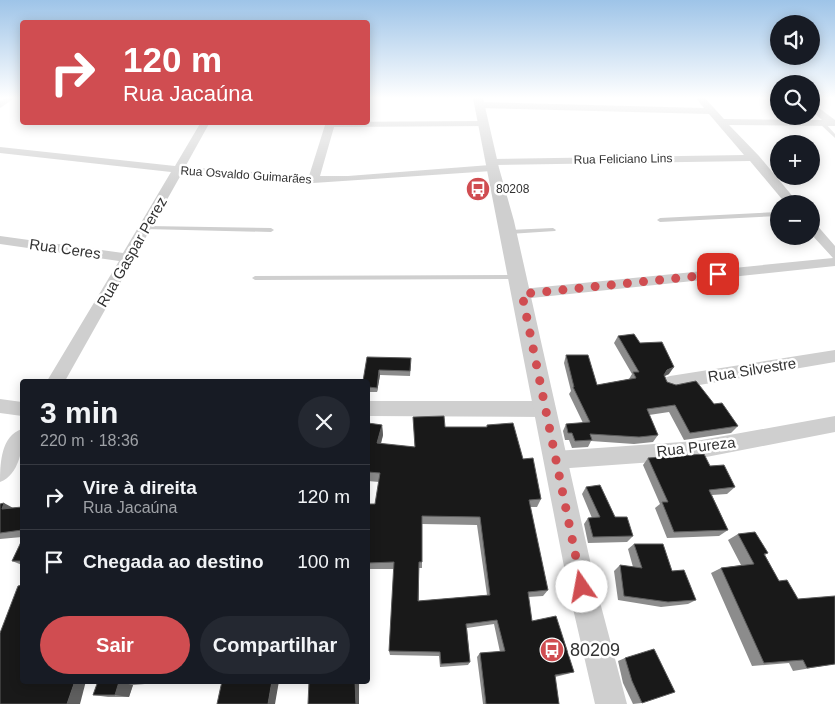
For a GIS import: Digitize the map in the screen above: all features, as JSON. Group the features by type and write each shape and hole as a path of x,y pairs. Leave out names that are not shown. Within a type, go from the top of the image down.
{"street":[{"name":"Rua Gaspar Perez","path":"57,379 130,258 201,131"},
{"path":"313,180 329,131"},
{"path":"485,131 491,165 509,232 582,587 611,704"},
{"path":"730,131 786,195"},
{"name":"Rua Osvaldo Guimarães","path":"0,150 180,170 313,180 414,175 491,165"},
{"name":"Rua Feliciano Lins","path":"491,165 755,158"},
{"path":"820,236 835,254"},
{"name":"Rua Ceres","path":"0,240 130,258"},
{"path":"520,285 835,262"},
{"name":"Rua Silvestre","path":"670,383 835,356"},
{"path":"0,406 20,409"},
{"path":"370,409 545,409"},
{"name":"Rua Pureza","path":"556,460 696,450 835,424"},
{"path":"0,473 20,440"}],"lane":[{"path":"660,220 770,214"},
{"path":"147,228 271,230"},
{"path":"509,232 553,230"},
{"path":"255,278 520,285"}],"building":[{"path":"634,334 640,343 662,342 674,367 667,370 664,375 667,382 676,385 696,381 714,404 722,403 738,426 690,433 675,405 647,409 658,435 639,437 590,434 592,440 575,441 572,433 568,433 566,424 590,422 573,387 566,355 588,355 597,385 636,378 633,372 639,372 618,336"},
{"path":"367,357 411,358 410,371 379,370 377,388 370,387 370,379 363,379"},
{"path":"444,416 445,427 487,427 487,425 513,423 523,459 533,458 541,499 529,500 548,590 528,592 532,621 556,616 574,672 555,675 559,704 486,704 480,653 505,651 497,620 466,624 470,662 441,664 440,652 389,651 394,562 370,563 370,504 375,504 380,473 370,472 370,423 382,425 377,443 415,447 413,417","holes":["422,516 480,517 490,595 418,601 419,562 422,562"]},
{"path":"704,454 710,466 724,465 735,487 709,490 728,530 674,532 662,502 668,502 648,458"},
{"path":"600,485 615,517 627,517 633,536 593,537 588,518 600,517 586,487"},
{"path":"4,503 2,509 20,507 20,530 0,533 0,504"},
{"path":"755,532 768,553 764,554 779,581 787,580 798,599 835,596 835,664 807,668 803,660 764,663 721,568 754,564 738,534"},
{"path":"20,544 20,561 12,561"},
{"path":"634,544 663,544 672,571 684,570 696,600 668,602 624,596 620,565 642,568"},
{"path":"18,586 20,586 20,684 74,684 67,704 0,704 0,633"},
{"path":"654,649 675,692 642,703 632,681 625,658"},
{"path":"97,684 118,684 115,695 93,695"},
{"path":"221,684 271,684 268,704 217,704"},
{"path":"309,684 355,684 356,704 308,704"}],"place":[{"name":"80208","path":"478,189"},
{"name":"80209","path":"552,650"}],"route":[{"path":"582,587 522,294 718,274"}]}
